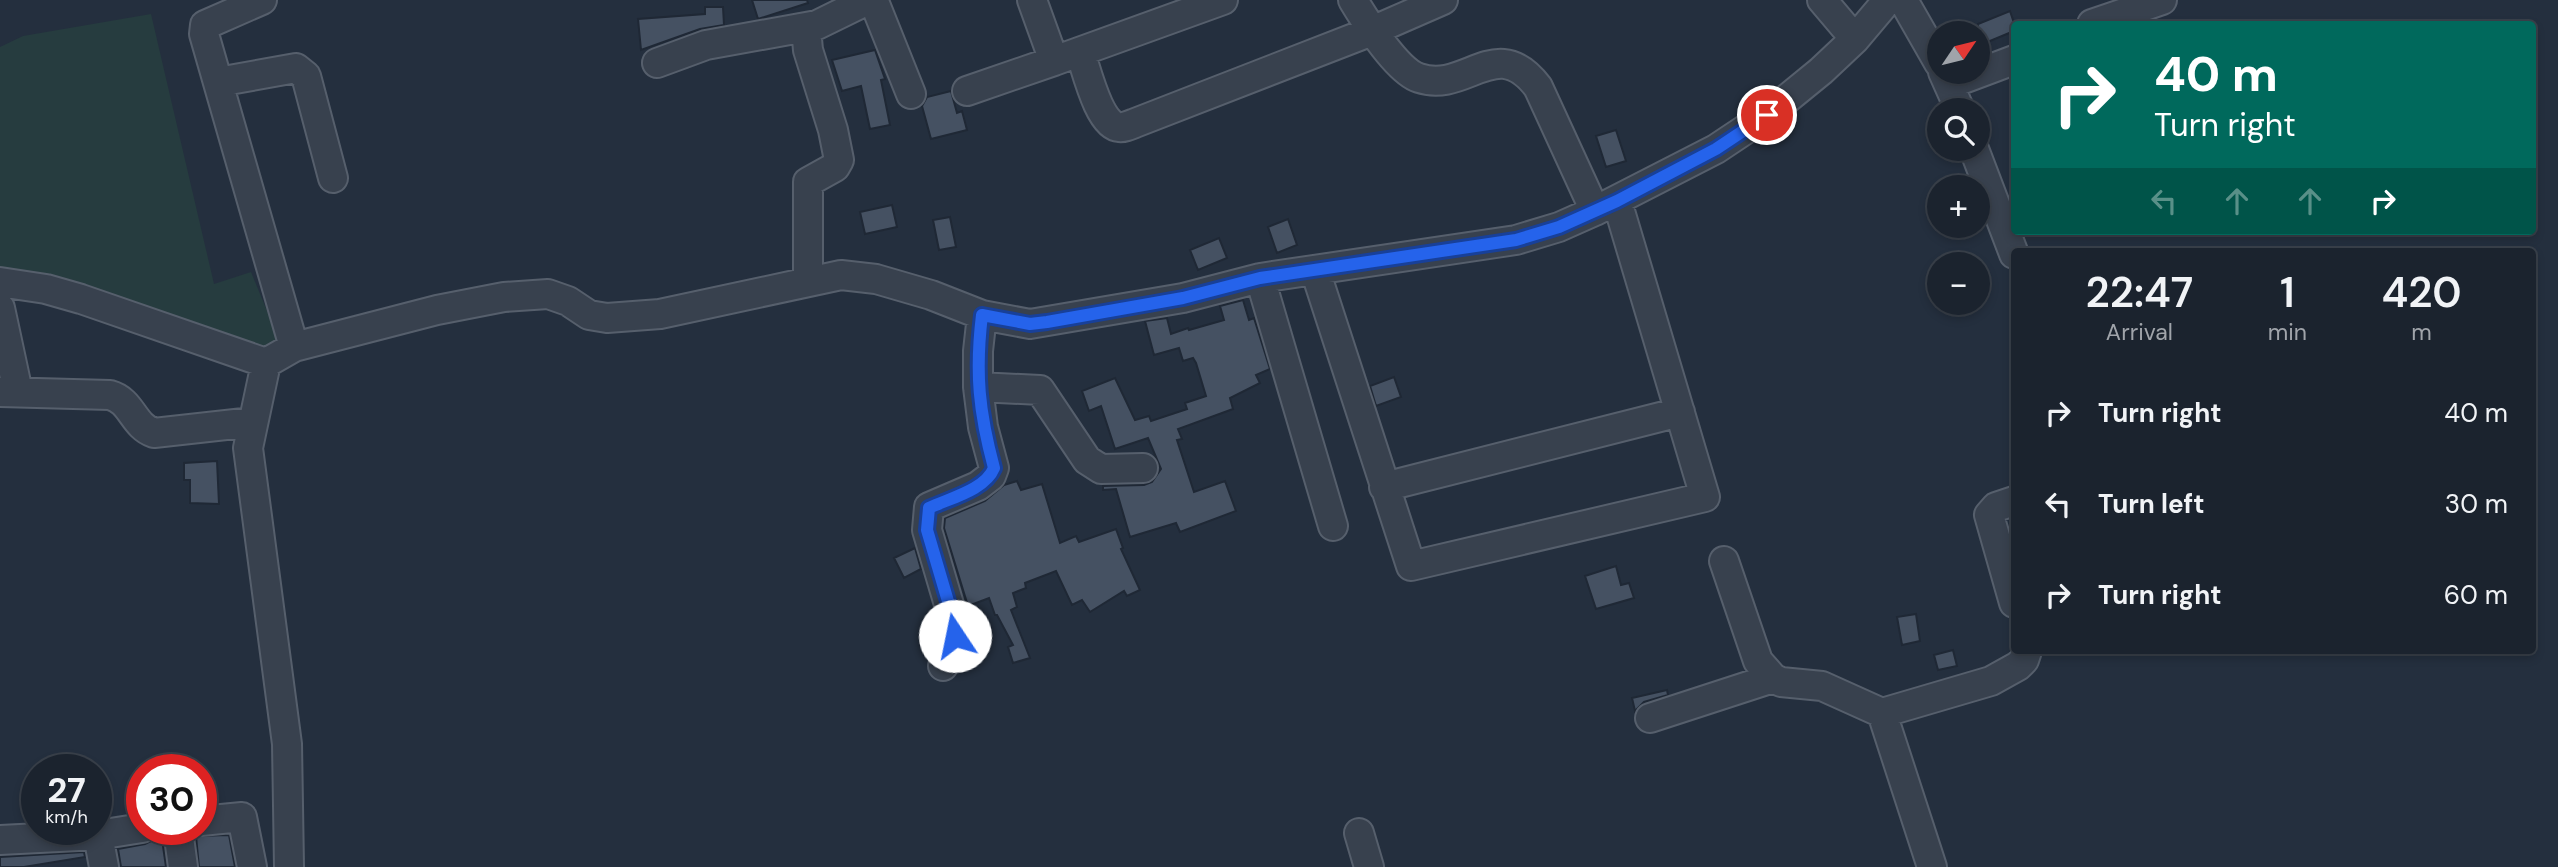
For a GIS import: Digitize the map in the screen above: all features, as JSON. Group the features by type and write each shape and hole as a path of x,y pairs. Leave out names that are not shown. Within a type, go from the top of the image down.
{"street":[{"path":"262,0 205,25 204,34 294,347"},
{"path":"1032,0 1101,113 1109,123 1119,127 1147,119 1373,32 1443,0"},
{"path":"967,91 1223,0"},
{"path":"1315,270 1411,566 1705,497 1680,412 1606,206 1538,87 1527,72 1510,63 1440,80 1418,78 1402,66 1373,32 1353,0"},
{"path":"1822,0 1855,39"},
{"path":"289,867 288,744 248,449 266,363 294,347 437,310 503,297 548,294 568,301 589,315 607,318 660,314 841,275 876,279 931,295 982,315 1030,324 1183,298 1260,278 1516,240 1559,227 1606,206 1716,149 1767,115 1855,39 1885,0"},
{"path":"1903,0 1927,43"},
{"path":"2098,15 2162,0"},
{"path":"657,63 706,45 817,25 864,2 872,1 911,94"},
{"path":"806,27 808,50 839,160 835,167 808,182 808,282"},
{"path":"1990,64 2011,61"},
{"path":"218,82 296,68 301,71 306,76 333,178"},
{"path":"1979,161 2012,248"},
{"path":"1260,278 1333,526"},
{"path":"0,282 46,289 81,299 266,363"},
{"path":"0,308 9,392 110,394 124,401 139,423 154,433 253,422"},
{"path":"943,666 955,636 955,625 927,523 929,508 983,483 994,468 983,427 978,387 982,315"},
{"path":"978,387 1040,390 1087,460 1101,469 1143,468"},
{"path":"1384,487 1680,412"},
{"path":"2011,502 1996,506 1989,515 2011,592"},
{"path":"1724,561 1758,661 1773,678 1781,682 1822,686 1882,713 1991,681 2018,666 2026,654"},
{"path":"1650,718 1773,678"},
{"path":"1882,713 1932,867"},
{"path":"217,819 243,817 252,867"},
{"path":"1359,833 1369,867"},
{"path":"0,840 21,839"},
{"path":"100,845 104,867"},
{"path":"180,845 183,867"}],"green space":[{"path":"151,14 214,284 251,272 281,345 254,363 0,274 0,47 23,36"}],"building":[{"path":"752,0 807,0 808,3 758,19"},
{"path":"705,7 723,7 724,25 700,29 641,50 638,19 705,14"},
{"path":"2010,11 2013,21 2011,21 2011,32 1990,41 1990,21 1985,21"},
{"path":"875,50 885,79 881,80 890,125 870,129 861,86 842,91 832,60"},
{"path":"951,91 957,113 962,111 967,130 931,139 922,106 927,97"},
{"path":"1616,130 1626,161 1606,167 1596,136"},
{"path":"892,205 897,227 865,234 860,212"},
{"path":"950,217 956,247 939,250 933,220"},
{"path":"1288,219 1297,245 1277,253 1268,227"},
{"path":"1219,238 1227,258 1198,270 1190,250"},
{"path":"1243,300 1249,320 1254,318 1270,369 1256,375 1260,383 1230,398 1233,409 1178,429 1182,439 1177,440 1194,492 1225,481 1236,511 1180,532 1176,523 1130,537 1116,489 1103,490 1103,486 1144,485 1152,482 1161,469 1148,438 1115,449 1101,406 1089,411 1082,391 1115,378 1135,420 1149,416 1151,421 1187,409 1185,403 1206,396 1196,363 1193,358 1183,361 1179,348 1154,355 1145,321 1167,318 1171,334 1224,320 1220,306"},
{"path":"1394,377 1401,397 1376,406 1370,386"},
{"path":"217,461 219,504 190,503 190,480 184,480 184,463"},
{"path":"1017,481 1021,490 1042,484 1060,543 1076,536 1079,542 1116,529 1123,548 1121,549 1140,590 1127,596 1124,591 1090,612 1082,600 1072,605 1056,571 1025,583 1026,588 1013,593 1017,607 1011,610 1030,658 1013,663 1008,647 1013,645 995,615 989,598 968,606 944,528 945,518 985,501 1004,485"},
{"path":"915,548 921,569 904,578 894,558"},
{"path":"1616,566 1621,585 1629,583 1634,598 1596,609 1585,576"},
{"path":"1916,614 1920,641 1902,645 1897,617"},
{"path":"1953,650 1957,666 1938,670 1934,655"},
{"path":"1667,690 1668,695 1644,702 1635,711 1632,698"},
{"path":"217,835 229,835 235,867 199,867 197,845 217,845"},
{"path":"163,845 166,867 121,867 118,849"},
{"path":"84,852 85,857 24,867 0,867 0,857"}],"route":[{"path":"955,636 955,625 927,523 929,508 983,483 994,468 979,404 978,351 982,315 1030,324 1047,322 1183,298 1260,278 1516,240 1559,227 1617,201 1716,149 1767,115"}]}
